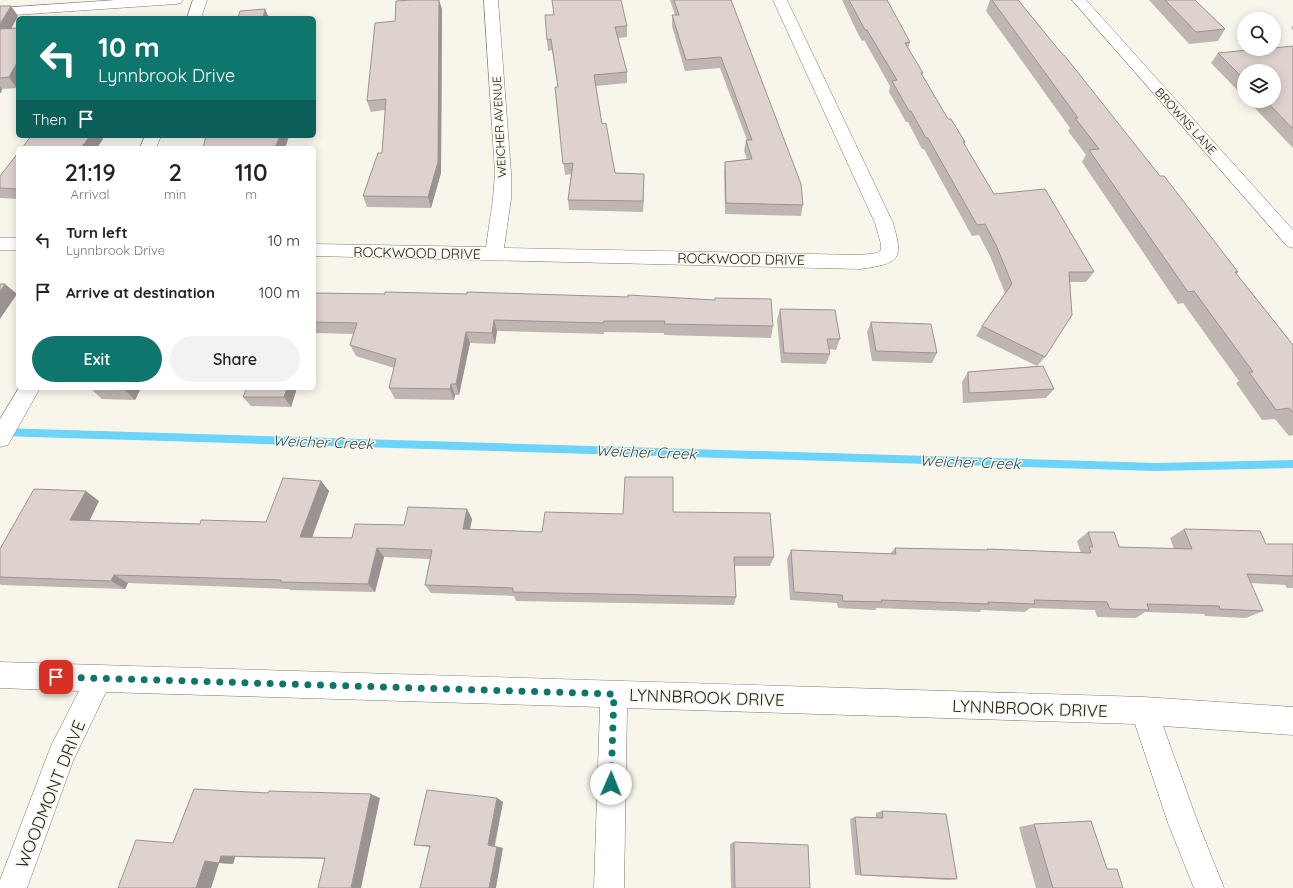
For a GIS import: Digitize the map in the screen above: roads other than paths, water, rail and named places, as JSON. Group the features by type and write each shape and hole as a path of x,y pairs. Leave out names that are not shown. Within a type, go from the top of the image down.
{"street":[{"path":"0,12 176,0"},
{"path":"195,16 200,0"},
{"name":"WEICHER AVENUE","path":"491,0 503,173 502,199 494,254"},
{"name":"ROCKWOOD DRIVE","path":"316,250 860,262 882,259 890,252 890,244 884,223 780,0"},
{"name":"BROWNS LANE","path":"1079,0 1293,242"},
{"path":"0,244 16,244"},
{"path":"0,438 29,390"},
{"name":"LYNNBROOK DRIVE","path":"0,675 1144,711 1293,721"},
{"name":"WOODMONT DRIVE","path":"12,888 61,756 99,678"},
{"path":"609,888 614,694"},
{"path":"1144,711 1184,824 1209,888"}],"waterway":[{"name":"Weicher Creek","path":"0,432 1156,467 1293,464"}]}
